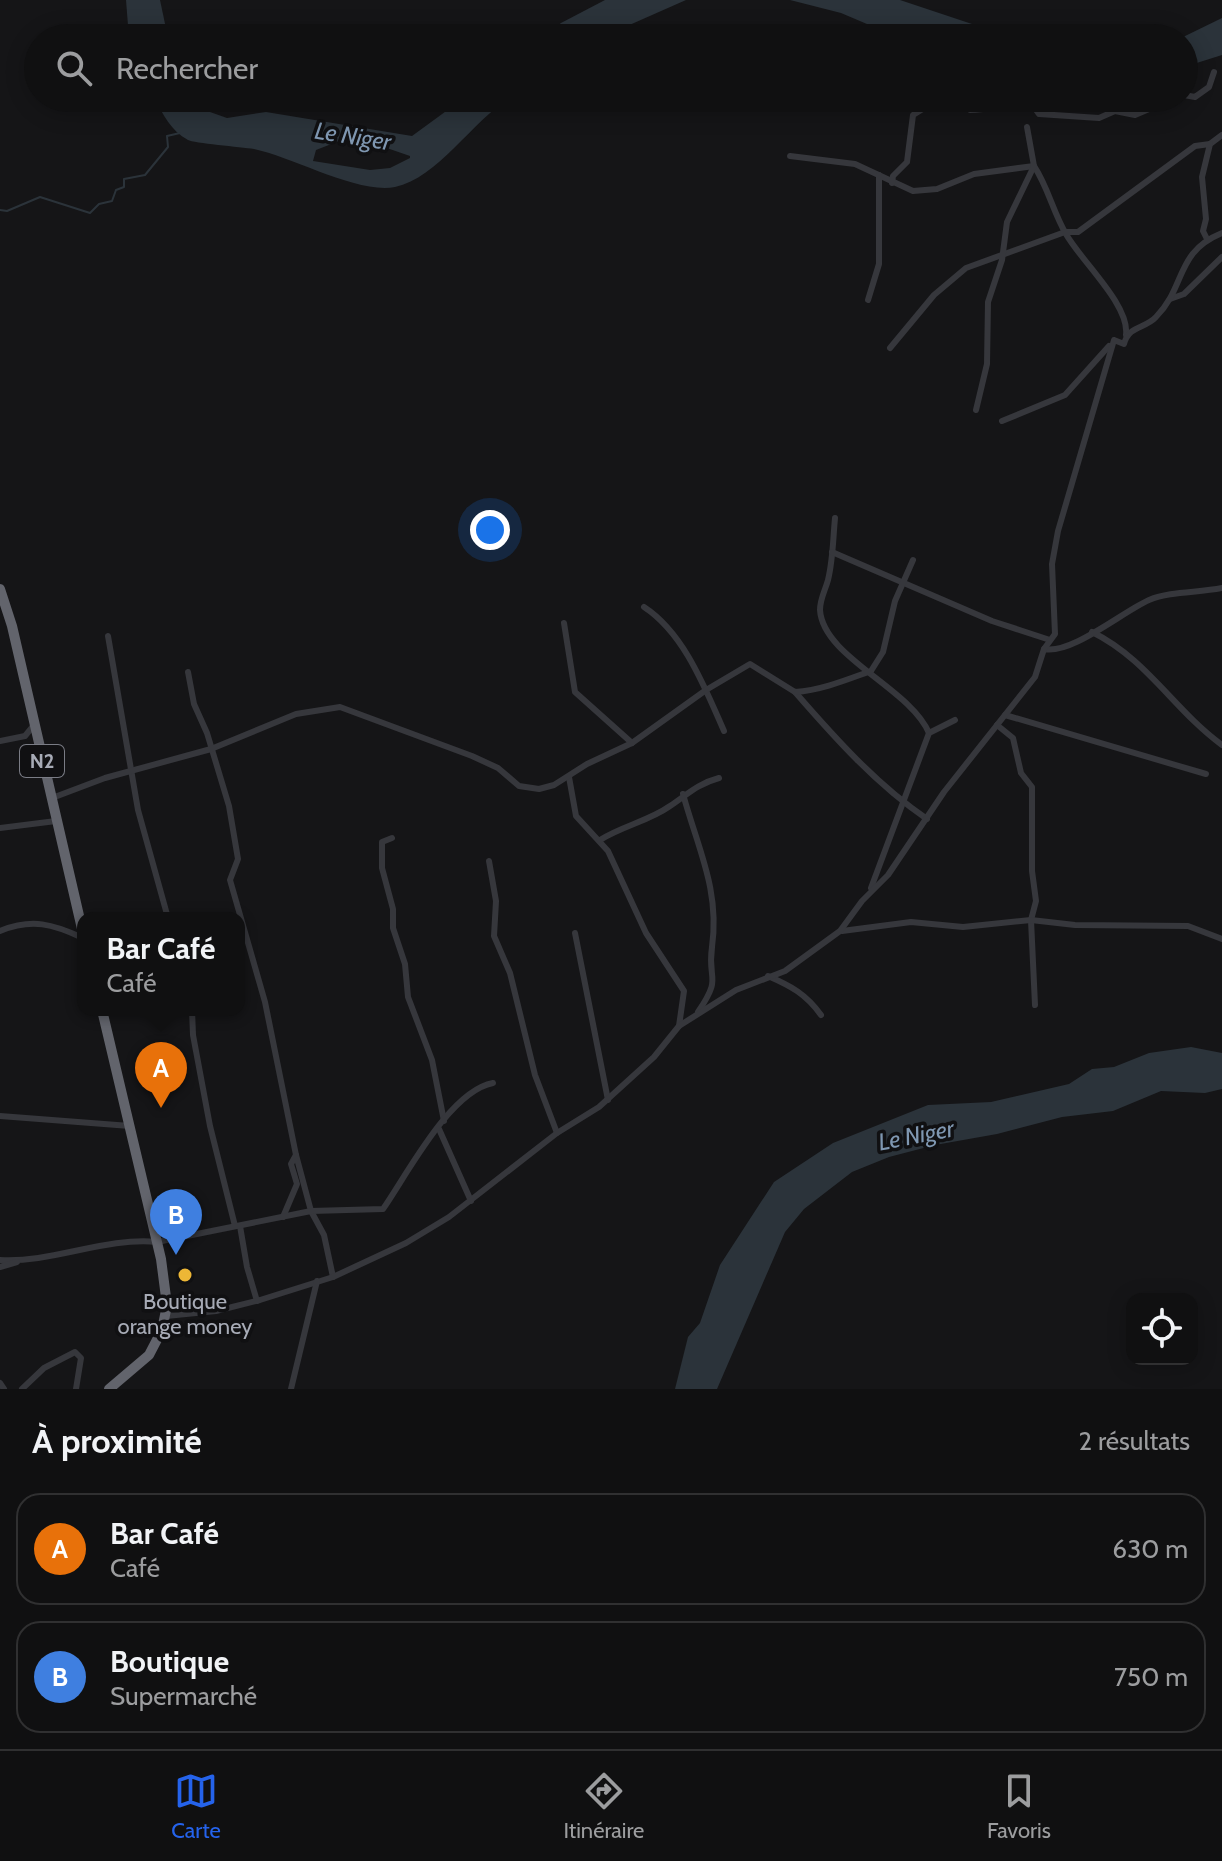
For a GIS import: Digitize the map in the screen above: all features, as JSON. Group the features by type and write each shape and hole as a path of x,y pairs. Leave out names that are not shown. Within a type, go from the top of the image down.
{"highway":[{"name":"N2","path":"0,589 77,912"},
{"path":"103,1016 165,1276 166,1316 149,1355 109,1389"}],"street":[{"path":"1198,95 1209,87 1214,72"},
{"path":"892,183 893,176 907,162 913,115 918,112"},
{"path":"1038,112 1099,118 1113,112"},
{"path":"1120,112 1135,115 1142,112"},
{"path":"1027,127 1034,166 1065,232 1110,293 1128,325 1124,344 1114,340"},
{"path":"890,348 934,295 966,268 1065,232 1078,232 1195,146 1210,144 1222,135"},
{"path":"1207,239 1203,231 1206,219 1202,177 1210,144"},
{"path":"790,156 839,160 913,191 937,189 974,174 1034,166"},
{"path":"976,410 987,364 988,302 1003,252 1007,222 1034,166"},
{"path":"868,300 879,264 879,175"},
{"path":"1126,335 1155,319 1169,300 1193,250 1207,239 1222,233"},
{"path":"1169,300 1184,294 1222,257"},
{"path":"1002,421 1065,395 1114,340"},
{"path":"862,901 888,875 1035,677 1044,649 1055,634 1052,564 1058,531 1114,340"},
{"path":"166,1316 216,1311 257,1301 333,1277 406,1243 471,1201 557,1133 608,1100 654,1057 679,1026 736,990 797,964 840,931 881,869 929,733 924,720 871,671 848,655 824,624 821,598 832,552 835,518"},
{"path":"832,552 992,621 1050,640"},
{"path":"795,692 815,691 871,671 883,652 913,560"},
{"path":"1044,649 1053,651 1165,595 1222,588"},
{"path":"644,607 663,619 706,690 724,731"},
{"path":"564,623 575,692 632,743"},
{"path":"1092,632 1119,645 1148,670 1197,727 1222,745"},
{"path":"108,636 131,772 166,912"},
{"path":"51,799 211,749 296,714 340,707 472,756 530,789 554,785 587,764 632,743 706,690 750,664 795,692 838,742 904,803 927,819"},
{"path":"188,672 194,704 229,806 238,859 230,880 239,912"},
{"path":"1005,715 1206,774"},
{"path":"929,733 955,720"},
{"path":"0,741 25,736 34,725"},
{"path":"997,725 1013,738 1021,773 1032,787 1032,871 1036,901 1031,920 1035,1005"},
{"path":"569,777 576,816 600,840 646,933 684,991 679,1026"},
{"path":"600,840 619,827 669,807 696,784 719,778"},
{"path":"683,794 714,897 717,919 712,949 714,989 696,1015"},
{"path":"0,828 56,821"},
{"path":"392,838 382,842 382,868 393,909 393,928 405,964 408,997 435,1070 444,1121"},
{"path":"489,861 496,901 494,936 510,973 535,1075 557,1133"},
{"path":"840,931 894,923 963,927 1031,920 1075,925 1188,926 1221,937"},
{"path":"0,931 33,922 54,924 77,934"},
{"path":"245,932 265,1002 296,1155 311,1211 324,1235 333,1277"},
{"path":"575,933 608,1100"},
{"path":"768,976 808,997 821,1015"},
{"path":"192,1016 210,1126 257,1301"},
{"path":"0,1267 136,1240 157,1242 311,1211 383,1209 444,1121 469,1092 493,1083"},
{"path":"0,1116 77,1125 130,1126"},
{"path":"439,1129 471,1201"},
{"path":"283,1217 297,1184 291,1164 296,1155"},
{"path":"0,1260 20,1261"},
{"path":"291,1389 317,1281"},
{"path":"22,1389 44,1368 75,1352 81,1358 76,1389"},
{"path":"0,1383 4,1389"}],"water":[{"path":"126,0 160,0 165,24 128,24"},
{"path":"605,0 686,0 632,24 561,23"},
{"path":"790,0 900,0 972,24 867,24 841,13"},
{"path":"1222,18 1222,55 1198,63 1198,30"},
{"name":"Le Niger","path":"162,112 210,112 227,118 266,112 412,136 445,112 491,112 426,173 411,182 380,188 344,180 254,149 188,140","holes":["352,136 410,158 390,168 370,170 313,161 316,150"]},
{"name":"Le Niger","path":"1191,1047 1222,1053 1222,1089 1205,1093 1161,1091 1113,1111 1062,1117 997,1134 935,1145 889,1157 852,1172 804,1209 785,1232 717,1389 675,1389 688,1337 700,1323 720,1265 774,1182 833,1143 928,1105 991,1102 1069,1084 1092,1069 1114,1067 1149,1053"}],"waterway":[{"path":"0,210 7,211 40,197 90,213 99,204 112,201 116,190 124,187 124,179 145,175 168,147 167,136 180,133"}],"place":[{"name":"Bar Café","path":"161,1108"},
{"name":"Boutique","path":"176,1255"},
{"name":"Boutique orange money","path":"185,1275"}]}
